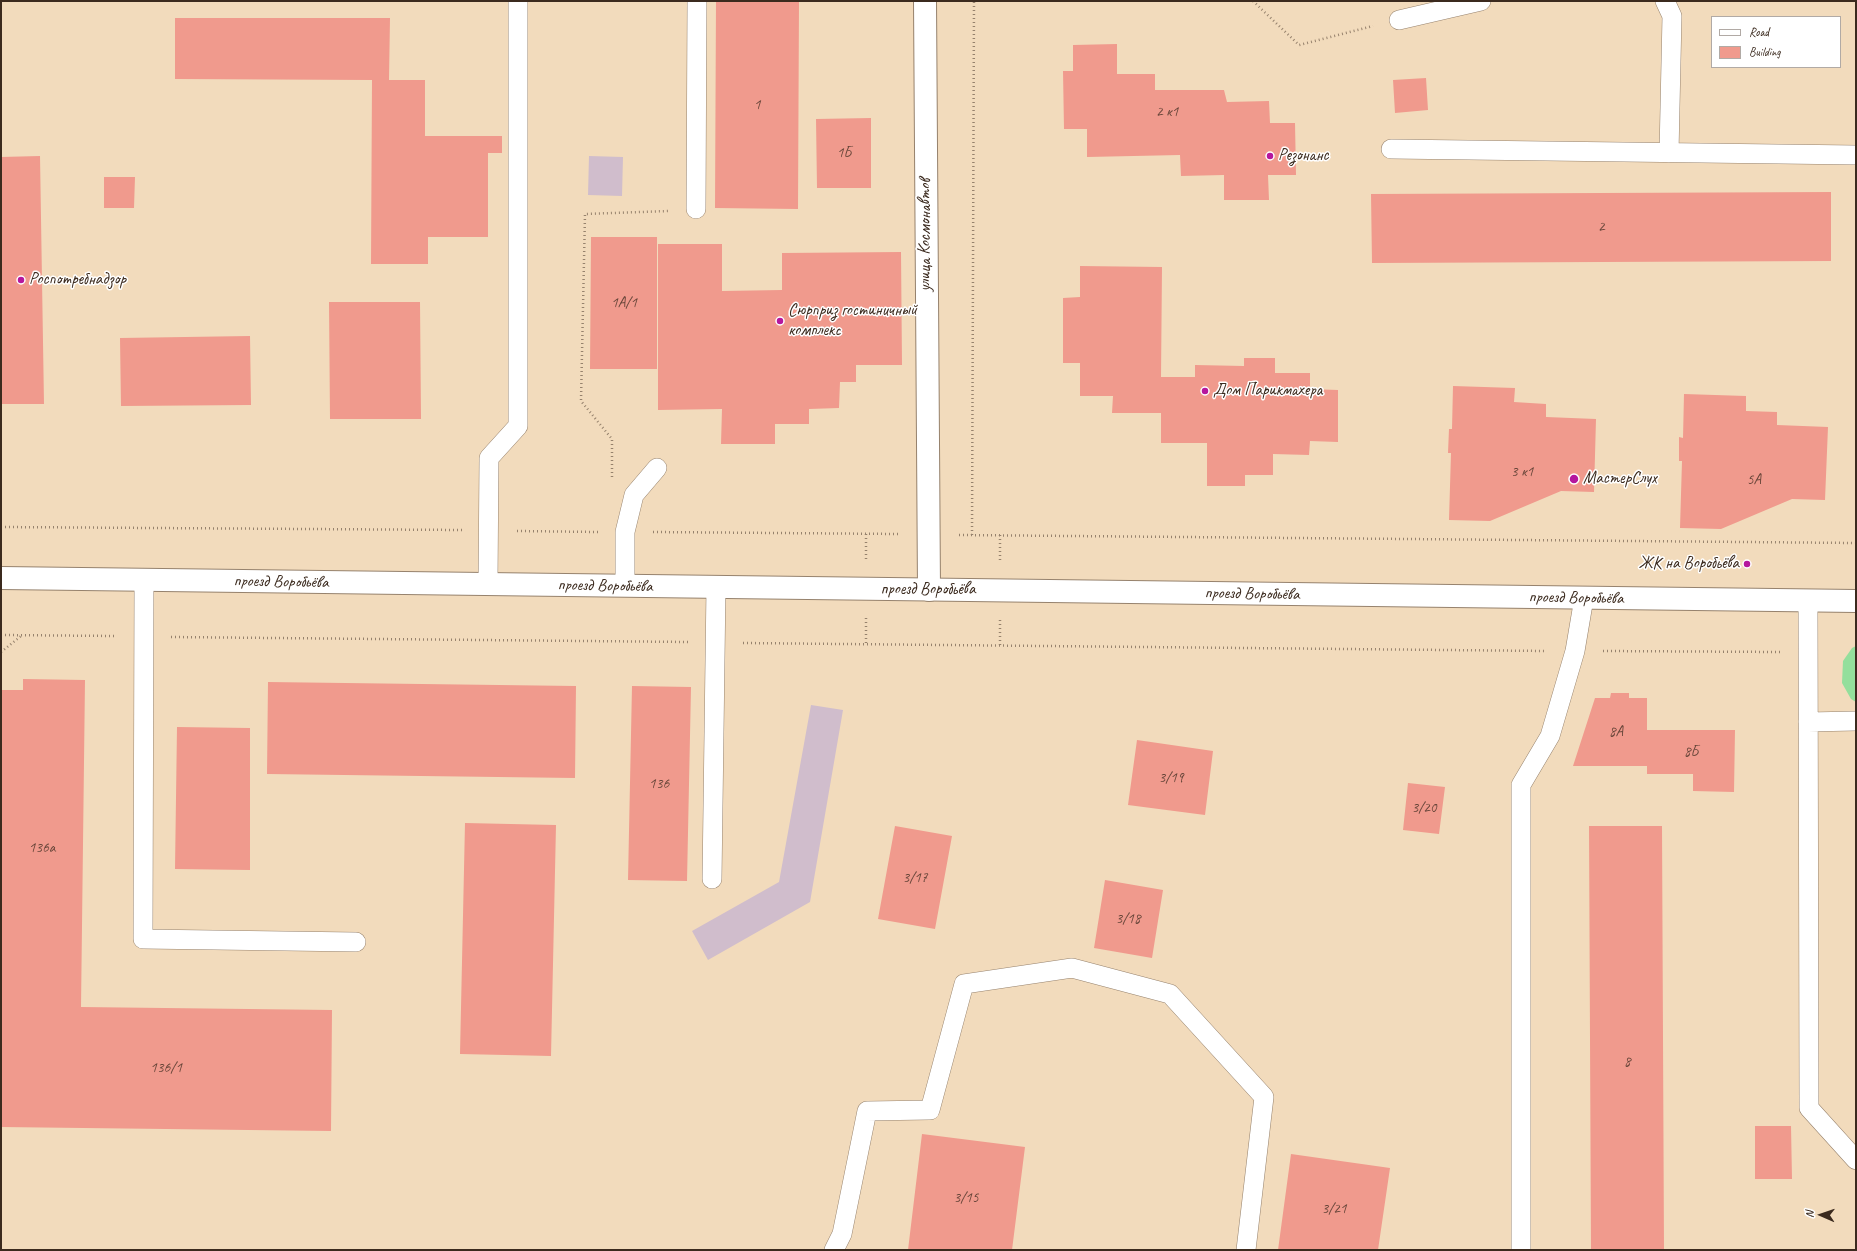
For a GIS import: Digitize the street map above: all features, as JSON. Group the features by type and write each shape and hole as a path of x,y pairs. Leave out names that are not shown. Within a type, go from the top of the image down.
{"main road":[{"name":"улица Космонавтов","path":"925,1 928,590"},
{"name":"проезд Воробьёва","path":"1,578 1856,601"}],"lane":[{"path":"488,584 489,458 518,426 518,1"},
{"path":"696,210 697,1"},
{"path":"1399,20 1482,1"},
{"path":"1665,1 1672,16 1669,153"},
{"path":"1391,149 1856,155"},
{"path":"625,586 625,532 634,495 657,468"},
{"path":"144,580 143,939 356,942"},
{"path":"712,879 716,587"},
{"path":"1521,1250 1521,785 1550,736 1575,651 1584,598"},
{"path":"1808,601 1809,1108 1856,1160"},
{"path":"1808,722 1856,721"},
{"path":"834,1250 842,1234 867,1111 930,1110 964,984 1072,968 1170,994 1264,1097 1246,1250"}],"path":[{"path":"972,535 974,1"},
{"path":"1253,1 1299,44 1399,20"},
{"path":"612,478 612,439 581,401 585,214 696,210"},
{"path":"1,635 1808,652"},
{"path":"1,652 22,635"}],"shaded area":[{"path":"589,156 623,157 622,196 588,195"},
{"path":"811,705 843,710 810,902 708,960 692,931 779,882"}],"green space":[{"path":"1856,646 1856,702 1851,699 1842,683 1843,661 1852,648"}],"building":[{"path":"716,1 799,1 798,209 715,208"},
{"path":"175,18 390,18 389,80 425,80 425,136 502,136 502,153 488,153 488,237 428,237 428,264 371,264 372,80 175,79"},
{"path":"1117,44 1117,74 1155,74 1155,90 1224,90 1227,102 1269,101 1270,123 1295,123 1296,175 1268,175 1269,200 1224,200 1224,175 1181,176 1180,155 1087,157 1087,129 1064,129 1063,71 1073,71 1073,45"},
{"path":"1426,78 1428,110 1395,113 1393,80"},
{"path":"871,118 871,188 817,188 816,119"},
{"name":"Роспотребнадзор","path":"40,156 44,404 1,404 1,157"},
{"path":"104,177 135,177 134,208 104,208"},
{"path":"1831,192 1831,261 1372,263 1371,194"},
{"path":"591,237 657,237 657,369 590,369"},
{"name":"Сюрприз гостиничный комплекс","path":"658,244 722,244 722,291 782,290 782,253 901,252 902,365 856,365 856,382 840,382 839,408 809,409 809,424 775,424 775,444 721,444 722,409 658,410"},
{"path":"1080,266 1162,267 1161,377 1195,377 1195,365 1244,366 1244,358 1275,358 1275,373 1310,373 1310,389 1338,390 1338,442 1310,441 1309,455 1273,454 1273,475 1245,475 1245,486 1207,486 1207,443 1161,443 1161,413 1112,413 1113,396 1080,396 1080,363 1063,363 1063,298 1080,297"},
{"path":"329,302 420,302 421,419 330,419"},
{"path":"250,336 251,405 121,406 120,338"},
{"path":"1453,386 1515,388 1514,402 1546,404 1546,417 1596,419 1594,492 1561,491 1490,521 1449,520 1451,453 1448,453 1449,429 1452,429"},
{"path":"1684,394 1746,396 1746,411 1777,412 1777,425 1828,427 1825,500 1792,499 1721,529 1680,528 1682,461 1679,461 1679,437 1683,438"},
{"path":"23,679 85,680 81,1007 332,1010 331,1131 1,1127 1,690 23,690"},
{"path":"268,682 576,686 575,778 267,774"},
{"path":"632,686 691,687 687,881 628,880"},
{"path":"1611,693 1629,693 1629,698 1647,698 1647,730 1735,730 1734,792 1693,791 1693,774 1647,774 1647,766 1573,766 1595,698 1610,698"},
{"path":"177,727 250,728 250,870 175,869"},
{"path":"1137,740 1213,751 1205,815 1128,805"},
{"path":"1408,783 1445,787 1439,834 1403,830"},
{"path":"465,823 556,825 551,1056 460,1054"},
{"path":"895,826 952,836 935,929 878,919"},
{"path":"1589,826 1662,826 1664,1250 1591,1250"},
{"path":"1105,880 1163,890 1152,958 1094,948"},
{"path":"1755,1126 1791,1126 1792,1179 1755,1179"},
{"path":"922,1134 1025,1147 1012,1250 908,1250"},
{"path":"1291,1154 1390,1168 1378,1250 1278,1250"}],"place":[{"name":"Резонанс","path":"1270,156"},
{"name":"Роспотребнадзор","path":"21,280"},
{"name":"Сюрприз гостиничный комплекс","path":"780,321"},
{"name":"Дом Парикмахера","path":"1205,391"},
{"name":"МастерСлух","path":"1574,479"},
{"name":"ЖК на Воробьёва","path":"1747,564"}]}
